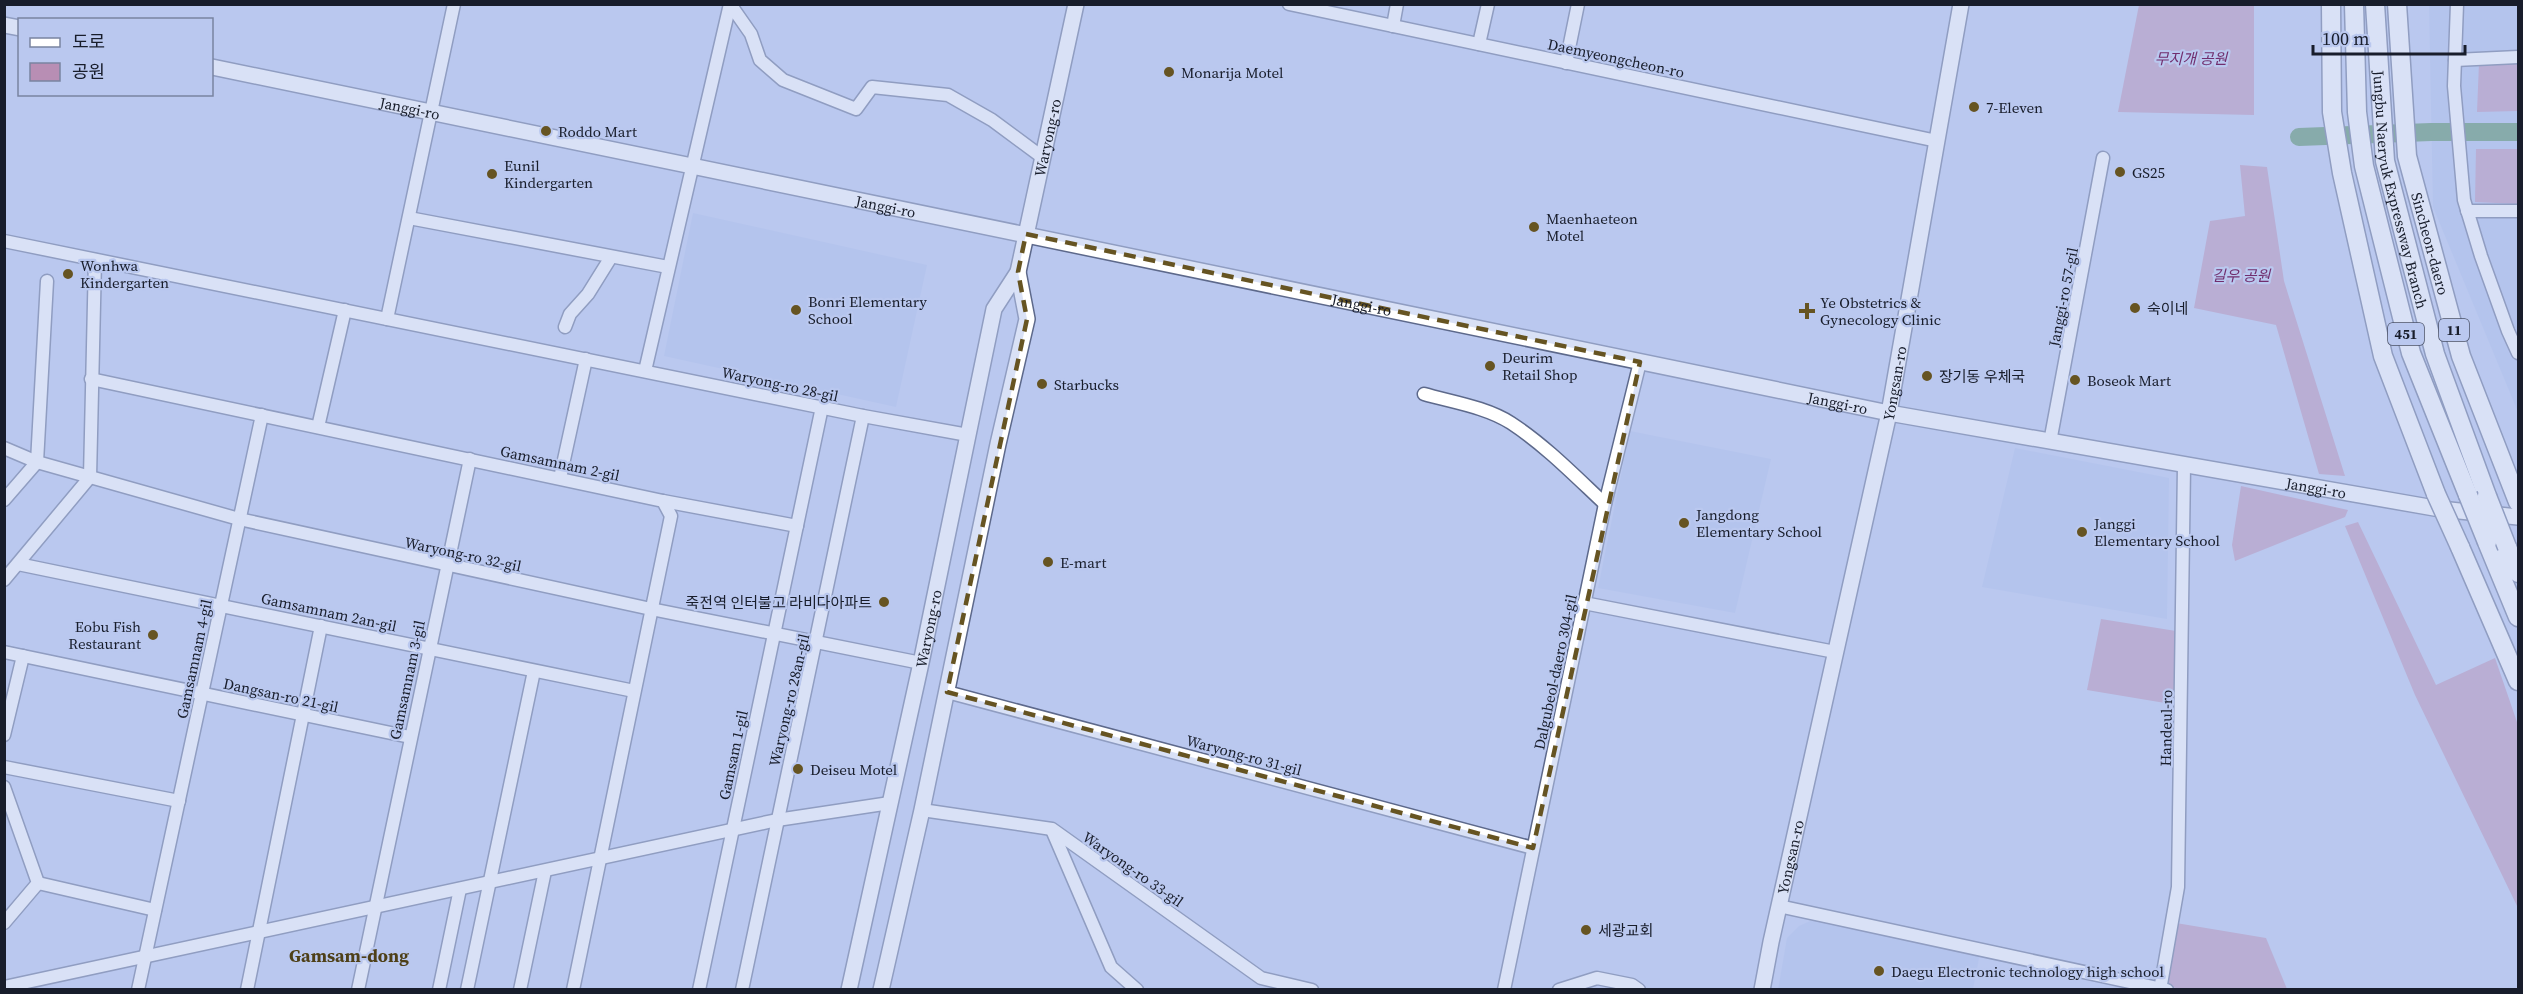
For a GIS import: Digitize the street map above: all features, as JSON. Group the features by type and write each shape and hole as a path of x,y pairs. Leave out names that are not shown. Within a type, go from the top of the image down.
{"highway":[{"path":"2331,4 2332,112 2342,173 2383,356 2436,494 2518,681"},
{"name":"Jungbu Naeryuk Expressway Branch","path":"2354,4 2357,112 2364,166 2411,353 2518,617"},
{"name":"Jungbu Naeryuk Expressway Branch","path":"2375,4 2385,161 2435,354 2518,573"},
{"name":"Sincheon-daero","path":"2397,4 2407,156 2461,356 2518,506"},
{"path":"2508,657 2518,687"}],"main road":[{"name":"Waryong-ro","path":"849,990 921,663 994,309 1018,272 1076,4"},
{"name":"Yongsan-ro","path":"1762,990 1889,413 1961,4"},
{"name":"Janggi-ro","path":"213,68 1889,413 2440,509 2518,506"},
{"name":"Waryong-ro","path":"881,990 922,810 998,444 1028,319 1018,272"}],"street":[{"path":"387,319 454,4"},
{"path":"730,4 751,34 760,60 783,80 856,110 872,87 948,95 992,120 1042,157"},
{"path":"645,371 730,4"},
{"path":"1393,26 1398,4"},
{"path":"1479,44 1488,4"},
{"path":"1566,63 1578,4"},
{"path":"2457,4 2454,86 2460,169 2467,211 2513,331 2518,353"},
{"name":"Daemyeongcheon-ro","path":"1297,5 1936,141"},
{"path":"2455,60 2518,57"},
{"name":"Janggi-ro 57-gil","path":"2050,442 2103,158"},
{"path":"2467,211 2518,211"},
{"path":"409,218 668,267"},
{"name":"Waryong-ro 28-gil","path":"4,241 863,416 968,435"},
{"path":"565,327 570,314 588,294 611,256"},
{"path":"4,580 90,477 95,260"},
{"path":"4,500 37,462 47,281"},
{"path":"318,427 345,310"},
{"path":"560,478 586,359"},
{"name":"Dalgubeol-daero 304-gil","path":"1504,990 1605,504 1640,362"},
{"name":"Gamsamnam 2-gil","path":"91,379 663,501"},
{"path":"1424,394 1485,412 1510,423 1561,462 1605,504"},
{"name":"Gamsam 1-gil","path":"699,990 822,407"},
{"name":"Gamsamnam 4-gil","path":"138,990 262,415"},
{"name":"Waryong-ro 28an-gil","path":"742,990 817,643 863,416"},
{"name":"Waryong-ro 32-gil","path":"4,448 37,462 239,519 446,566 921,663"},
{"name":"Gamsamnam 3-gil","path":"357,990 470,459"},
{"name":"Handeul-ro","path":"2163,989 2178,887 2184,466"},
{"path":"663,501 797,526"},
{"path":"573,990 671,516 663,501"},
{"name":"Gamsamnam 2an-gil","path":"18,564 634,691"},
{"path":"1584,603 1835,652"},
{"path":"247,990 321,626"},
{"name":"Dangsan-ro 21-gil","path":"4,652 410,737"},
{"path":"4,735 23,656"},
{"path":"466,990 534,671"},
{"name":"Waryong-ro 31-gil","path":"947,692 1533,848"},
{"path":"4,767 179,801"},
{"path":"4,787 38,883"},
{"path":"4,987 777,820 890,803"},
{"name":"Waryong-ro 33-gil","path":"922,810 1052,829 1261,978 1312,990"},
{"path":"1052,829 1111,967 1137,990"},
{"path":"520,990 546,871"},
{"path":"38,883 155,910"},
{"path":"4,923 38,883"},
{"path":"439,990 460,889"},
{"path":"1779,906 2163,989"},
{"path":"1559,990 1597,978 1632,985 1640,990"}],"highlighted area":[{"path":"1026,234 1640,362 1533,848 947,692 1027,319 1018,272"}],"shaded area":[{"path":"2429,5 2518,5 2518,412 2433,207"},
{"name":"Bonri Elementary School","path":"693,213 927,265 896,407 664,356"},
{"name":"Jangdong Elementary School","path":"1630,431 1771,459 1735,613 1598,588"},
{"name":"Janggi Elementary School","path":"2015,448 2169,478 2167,619 1982,587"},
{"name":"Daegu Electronic technology high school","path":"1815,919 1980,953 1973,989 1778,990 1787,938 1799,926"}],"green space":[{"name":"무지개 공원","path":"2139,5 2254,5 2254,115 2118,112"},
{"path":"2479,63 2518,64 2518,111 2477,112"},
{"path":"2476,149 2518,149 2518,204 2475,202"},
{"name":"길우 공원","path":"2240,165 2267,167 2284,281 2345,476 2319,474 2276,325 2194,308 2210,221 2245,216"},
{"path":"2241,486 2348,510 2345,517 2235,561 2232,545"},
{"path":"2358,522 2436,685 2495,658 2518,725 2518,908 2415,695 2345,526"},
{"path":"2101,619 2176,631 2177,705 2087,690"},
{"path":"2176,923 2266,938 2287,989 2185,990 2167,986"}],"waterway":[{"path":"2299,137 2431,132 2518,132"}],"place":[{"name":"Monarija Motel","path":"1169,72"},
{"name":"7-Eleven","path":"1974,107"},
{"name":"Roddo Mart","path":"546,131"},
{"name":"GS25","path":"2120,172"},
{"name":"Eunil Kindergarten","path":"492,174"},
{"name":"Maenhaeteon Motel","path":"1534,227"},
{"name":"Wonhwa Kindergarten","path":"68,274"},
{"name":"숙이네","path":"2135,308"},
{"name":"Bonri Elementary School","path":"796,310"},
{"name":"Ye Obstetrics & Gynecology Clinic","path":"1807,311"},
{"name":"Deurim Retail Shop","path":"1490,366"},
{"name":"장기동 우체국","path":"1927,376"},
{"name":"Boseok Mart","path":"2075,380"},
{"name":"Starbucks","path":"1042,384"},
{"name":"Jangdong Elementary School","path":"1684,523"},
{"name":"Janggi Elementary School","path":"2082,532"},
{"name":"E-mart","path":"1048,562"},
{"name":"죽전역 인터불고 라비다아파트","path":"884,602"},
{"name":"Eobu Fish Restaurant","path":"153,635"},
{"name":"Deiseu Motel","path":"798,769"},
{"name":"세광교회","path":"1586,930"},
{"name":"Daegu Electronic technology high school","path":"1879,971"}],"district":[{"name":"Gamsam-dong","path":"349,955"}]}
